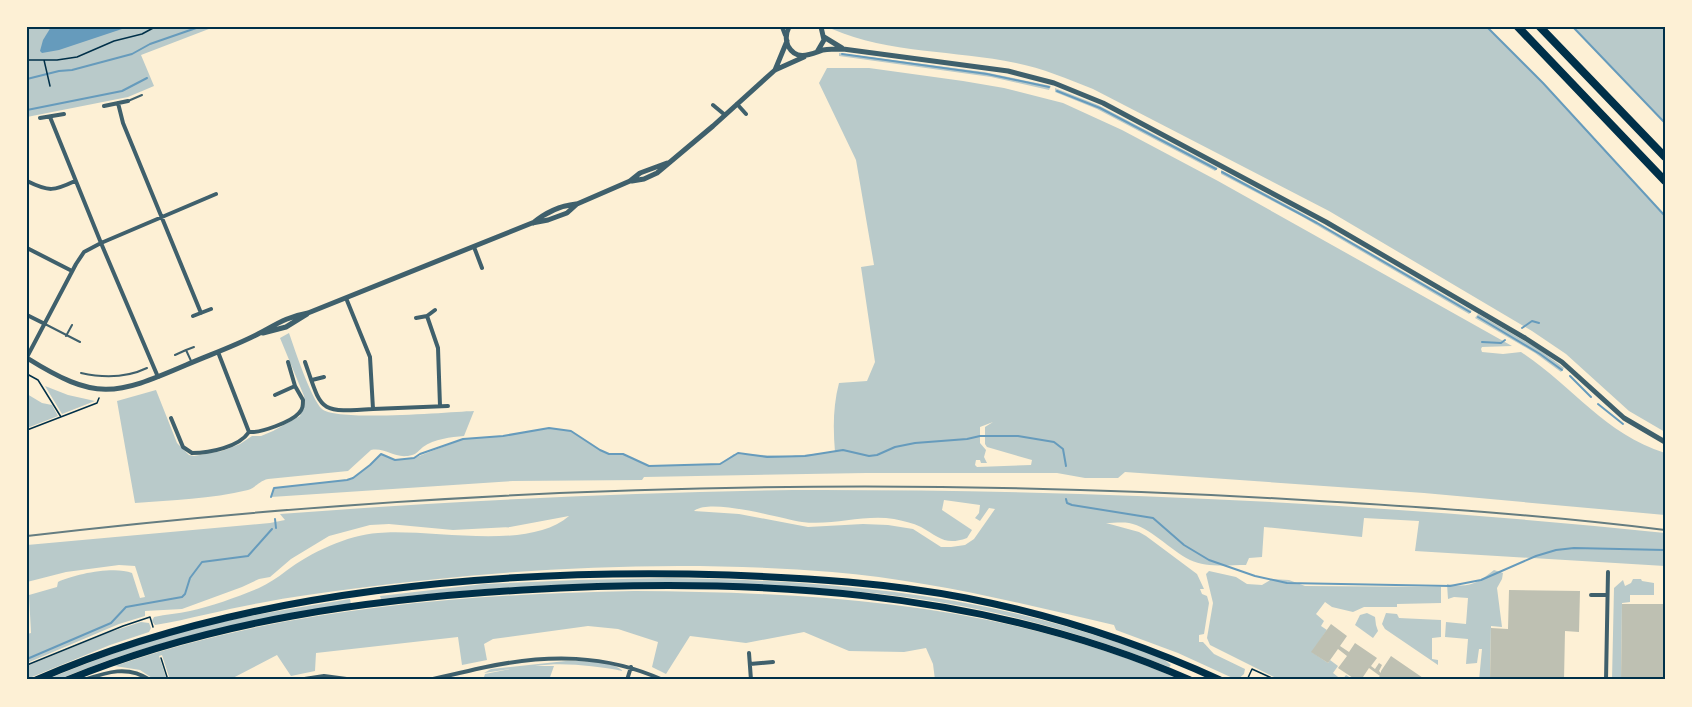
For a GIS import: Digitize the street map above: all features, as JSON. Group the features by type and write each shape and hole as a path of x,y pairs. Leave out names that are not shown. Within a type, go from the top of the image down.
{"highway":[{"path":"1518,27 1665,181"},
{"path":"1540,27 1665,157"}],"main road":[{"path":"36,680 84,660 160,634 289,605 371,592 480,581 553,576 649,574 756,576 830,581 904,588 966,598 1031,613 1100,633 1220,680"},
{"path":"67,680 139,653 180,641 292,617 462,595 576,587 653,586 817,592 939,606 1000,618 1080,639 1148,662 1190,680"}],"street":[{"path":"782,27 786,40 794,52 806,56"},
{"path":"775,70 789,27"},
{"path":"816,53 824,37 822,28"},
{"path":"824,37 843,49"},
{"path":"216,194 84,252 27,358 64,380 96,389 129,387 158,377 259,334 284,319 308,313 532,223 567,213 578,204 630,181 640,173 667,163 694,143 775,70 816,53 830,49 843,49 1008,71 1054,83 1103,103 1326,222 1543,349 1562,362 1624,418 1665,442"},
{"path":"104,106 128,101"},
{"path":"118,104 123,123 201,313"},
{"path":"737,104 746,114"},
{"path":"713,105 725,115"},
{"path":"40,118 64,114"},
{"path":"50,117 158,377"},
{"path":"27,182 51,190 75,181"},
{"path":"474,247 482,268"},
{"path":"27,248 72,271"},
{"path":"346,298 370,357 373,410"},
{"path":"193,316 211,309"},
{"path":"416,318 427,316 435,310"},
{"path":"27,315 45,324"},
{"path":"427,316 438,348 440,406"},
{"path":"217,352 249,432"},
{"path":"249,432 260,432 299,413 303,406 303,400 295,386 288,362"},
{"path":"305,362 315,395 328,408 345,411 448,406"},
{"path":"312,380 324,377"},
{"path":"275,395 295,386"},
{"path":"171,418 183,447 192,453 219,449 244,439 249,432"},
{"path":"1606,680 1608,572"},
{"path":"1591,595 1607,595"},
{"path":"749,653 751,680"},
{"path":"428,680 503,664 564,658 593,659 631,668 663,680"},
{"path":"750,664 773,662"},
{"path":"627,680 631,668"},
{"path":"84,680 126,670 150,680"},
{"path":"298,680 324,676 354,680"}],"lane":[{"path":"128,101 142,94"},
{"path":"45,324 80,342"},
{"path":"66,336 72,325"},
{"path":"175,355 194,347"},
{"path":"186,350 192,363"},
{"path":"81,373 98,376 124,375 147,368"},
{"path":"96,389 98,376"}],"path":[{"path":"27,60 77,57 114,41 142,34 155,27"},
{"path":"44,60 50,86"},
{"path":"27,374 38,380 61,417"},
{"path":"27,430 98,403 99,399"},
{"path":"27,665 150,617 153,627"},
{"path":"161,658 168,680"},
{"path":"1247,680 1252,669 1276,680"}],"shaded area":[{"path":"27,27 214,27 141,55 154,86 128,97 27,117"},
{"path":"834,27 1487,27 1543,83 1665,216 1665,432 1629,411 1566,354 1532,331 1329,211 1093,89 1026,65 876,43 832,29"},
{"path":"1573,27 1665,27 1665,123"},
{"path":"839,53 984,72 1051,86 1049,90 991,77 839,56"},
{"path":"827,68 869,68 963,81 1004,88 1063,103 1122,130 1218,181 1512,346 1482,347 1481,349 1482,352 1503,354 1521,352 1624,434 1665,453 1665,515 1424,493 1125,472 1118,478 1085,478 1057,473 866,473 644,477 642,480 513,481 271,497 274,488 353,478 381,454 395,460 414,458 463,439 503,436 549,428 571,431 600,450 609,454 623,454 649,466 720,464 734,454 792,456 835,452 834,417 839,383 867,381 875,362 861,267 874,265 856,160 819,83","holes":["993,422 985,427 987,447 1032,460 1031,465 977,467 976,460 987,463 984,457 986,450 980,443 980,427"]},
{"path":"1055,88 1098,105 1218,168 1215,171 1097,109 1055,92"},
{"path":"1221,170 1302,213 1472,311 1469,314 1301,216 1221,174"},
{"path":"1478,314 1537,348 1564,368 1561,372 1535,353 1475,318"},
{"path":"289,333 308,385 322,409 332,413 370,416 474,411 464,436 432,442 415,454 406,456 371,450 348,471 268,479 248,490 220,495 135,503 117,401 156,390 177,443 189,455 222,451 252,436 261,436 300,416 305,403 280,338"},
{"path":"45,386 68,395 95,401 62,414"},
{"path":"27,394 42,403 52,405 58,416 27,428"},
{"path":"793,490 1120,495 1338,506 1556,522 1665,533 1665,566 1415,551 1419,521 1364,518 1362,537 1264,527 1262,557 1249,558 1246,565 1210,565 1190,560 1137,525 1106,523 1139,532 1197,574 1204,589 1200,589 1202,594 1207,596 1209,603 1204,634 1199,635 1199,642 1203,642 1214,654 1245,669 1244,674 1237,680 1178,653 1116,630 1114,625 974,593 903,581 832,572 772,568 651,566 471,576 294,597 155,625 152,621 154,617 207,607 259,588 317,552 354,537 399,532 504,536 551,527 569,516 510,527 453,530 389,524 370,525 329,536 291,559 270,577 259,579 182,609 145,611 145,616 119,624 27,663 27,634 31,633 29,595 57,587 58,582 74,576 115,570 132,573 140,598 145,597 135,566 119,565 66,572 27,582 27,545 285,520 280,514 536,498","holes":["944,500 980,505 979,513 975,518 980,521 989,508 995,509 974,539 965,545 951,547 941,547 913,529 888,525 808,527 739,514 694,511 702,507 715,506 814,523 871,518 894,519 915,524 942,539 953,541 967,538 972,530 942,510"]},
{"path":"1494,570 1503,573 1497,588 1502,627 1491,626 1490,680 1479,680 1482,649 1479,649 1477,663 1466,664 1468,639 1445,637 1446,622 1466,624 1468,598 1448,599 1447,584 1472,584"},
{"path":"1209,571 1236,577 1247,584 1262,585 1272,579 1289,580 1305,586 1441,587 1441,603 1364,607 1353,612 1332,607 1325,602 1316,614 1324,621 1321,626 1327,630 1312,652 1328,663 1330,660 1338,666 1333,673 1342,680 1280,680 1210,645 1207,638 1213,603 1206,574"},
{"path":"668,578 837,586 949,600 1059,624 1144,651 1171,665 1169,667 1081,636 1014,617 933,601 845,590 710,583 616,583 475,590 381,599 380,596 484,584"},
{"path":"1633,579 1654,583 1654,595 1630,595 1630,602 1622,603 1621,680 1612,680 1614,588 1623,580 1625,586"},
{"path":"634,591 774,595 912,607 1049,634 1115,654 1181,680 935,680 933,664 926,648 904,652 849,651 804,632 746,643 690,636 666,674 652,667 658,642 618,629 588,626 493,639 484,644 487,660 462,665 458,637 316,653 315,671 291,676 277,655 229,680 170,680 162,655 159,656 167,680 155,680 140,670 115,666 241,631 371,608 503,596"},
{"path":"350,599 351,604 201,633 129,654 57,680 45,680 116,653 188,630 248,616"},
{"path":"1367,613 1375,617 1378,631 1373,638 1355,625 1360,615"},
{"path":"1386,613 1397,614 1399,618 1441,620 1441,637 1432,638 1432,659 1438,660 1438,665 1385,629 1382,624"},
{"path":"141,622 149,623 151,628 149,632 110,645 27,679 27,666 110,632"},
{"path":"566,661 604,663 623,671 557,664 535,666 554,666 549,680 483,680 485,674 510,669 484,673 491,669"},
{"path":"1346,675 1354,680 1342,680"}],"water":[{"path":"51,27 128,27 59,50 42,53 40,51 43,40"}],"building":[{"path":"1509,590 1580,591 1579,632 1565,631 1564,680 1490,680 1491,628 1508,629"},
{"path":"1622,604 1665,604 1665,680 1621,680"},
{"path":"1331,624 1347,636 1340,646 1349,652 1355,643 1377,658 1371,666 1375,669 1379,663 1382,665 1379,671 1381,673 1391,656 1426,680 1375,680 1380,676 1369,668 1361,680 1356,680 1338,668 1347,656 1338,649 1328,663 1311,652"}],"waterway":[{"path":"27,79 132,54 150,44 199,27"},
{"path":"1487,27 1543,83 1665,216"},
{"path":"1573,27 1665,123"},
{"path":"842,54 987,74 1049,87"},
{"path":"27,110 122,91 147,78"},
{"path":"1057,91 1100,108 1216,169"},
{"path":"1222,172 1317,223 1470,312"},
{"path":"1478,317 1562,370"},
{"path":"1522,328 1532,321 1539,323"},
{"path":"1482,342 1501,343 1505,340"},
{"path":"1570,376 1591,397"},
{"path":"1598,404 1623,424"},
{"path":"271,497 274,488 353,478 381,454 395,460 414,458 463,439 503,436 549,428 571,431 600,450 609,454 623,454 649,466 720,464 738,453 767,457 805,456 843,450 869,456 915,443 980,436 1018,436 1054,442 1063,449 1066,466"},
{"path":"1066,499 1067,503 1072,505 1153,518 1184,545 1209,560 1255,576 1287,583 1450,586 1481,580 1536,556 1556,550 1574,548 1665,550"},
{"path":"275,519 276,528"},
{"path":"27,659 111,623 126,607 182,597 190,578 202,562 248,556 272,529"}],"railway":[{"path":"27,536 186,519 505,496 824,487 1144,492 1303,500 1484,512 1665,530"}]}
